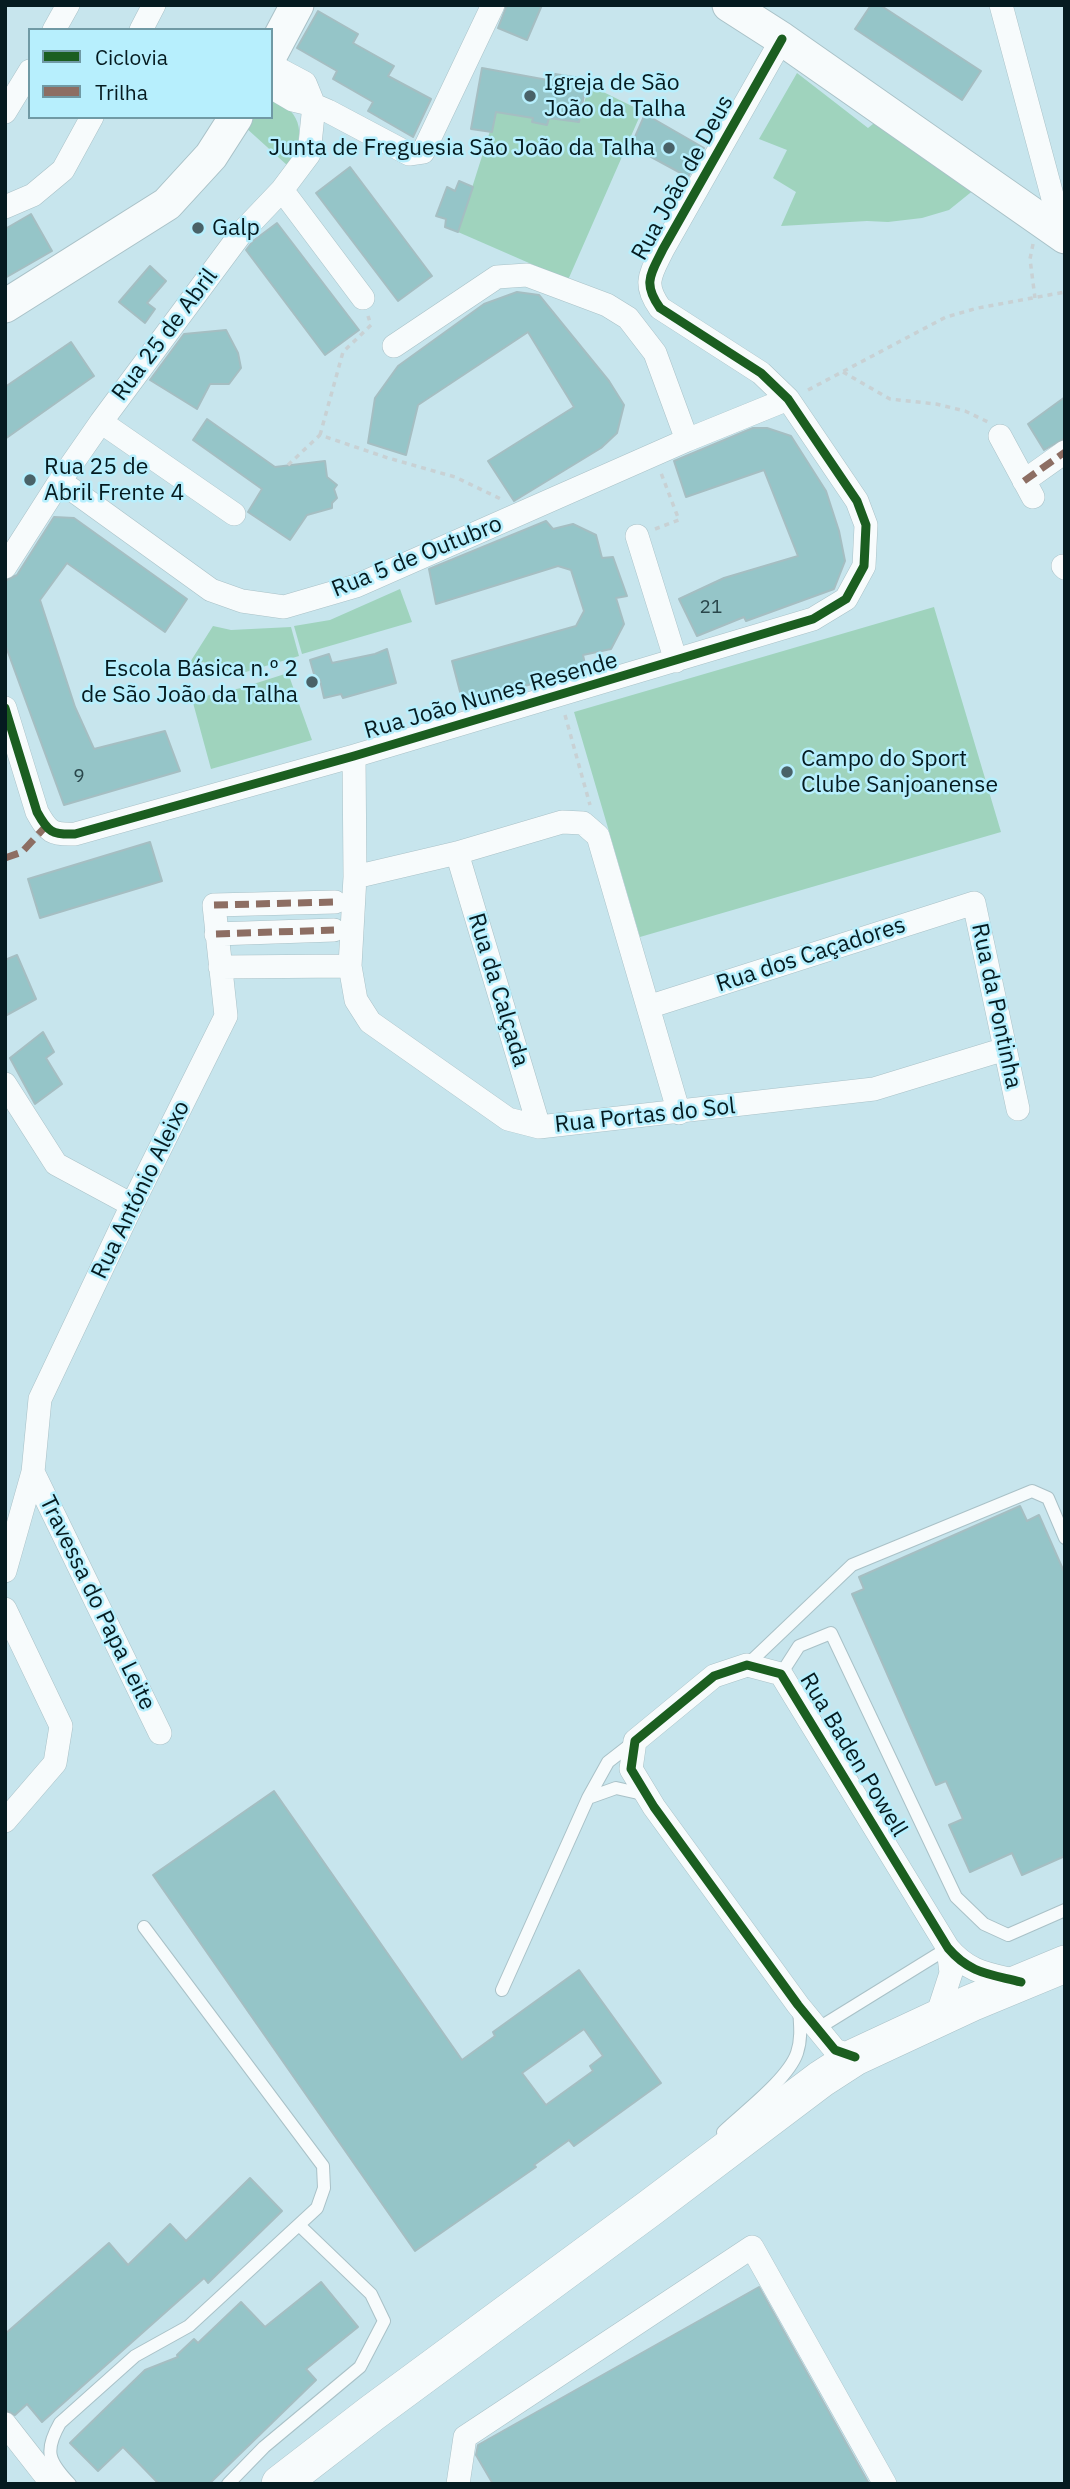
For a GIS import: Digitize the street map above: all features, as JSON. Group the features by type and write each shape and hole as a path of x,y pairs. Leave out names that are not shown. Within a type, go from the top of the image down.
{"main road":[{"path":"280,2484 821,2079 855,2057 971,2003 1065,1964"}],"street":[{"path":"55,28 68,5"},
{"path":"142,28 154,5"},
{"path":"273,50 297,5"},
{"path":"273,88 293,100 314,105 416,153 493,5"},
{"path":"729,5 782,39 1055,230"},
{"path":"1000,5 1055,230"},
{"name":"Rua João de Deus","path":"782,39 663,249 650,275 650,294 660,307 761,373 788,399"},
{"path":"273,66 305,83 314,105"},
{"path":"5,112 28,74"},
{"name":"Rua 25 de Abril","path":"5,567 101,422 242,232 282,190 309,153 314,105"},
{"path":"5,207 33,195 63,170 91,119"},
{"path":"5,306 167,204 211,156 235,119"},
{"path":"282,190 363,298"},
{"path":"394,346 497,278 527,275 607,306 628,318 655,353 687,440"},
{"name":"Rua 5 de Outubro","path":"60,481 211,590 242,601 284,607 356,586 687,440 788,399"},
{"name":"Rua João Nunes Resende","path":"5,708 37,812 45,827 57,835 75,834 560,696 813,619 846,599 864,566 866,525 857,502 788,399"},
{"path":"101,422 234,514"},
{"path":"1000,436 1029,489 1065,452"},
{"path":"637,536 676,661"},
{"name":"Rua Portas do Sol","path":"354,756 355,877 350,966 356,1000 370,1021 508,1119 539,1127 874,1089 1005,1049"},
{"path":"355,877 457,853 562,822 583,823 598,836 679,1113"},
{"name":"Rua da Calçada","path":"457,853 539,1127"},
{"name":"Rua António Aleixo","path":"5,1571 33,1472 40,1399 226,1016 214,905 335,902"},
{"name":"Rua dos Caçadores","path":"648,1007 974,903"},
{"name":"Rua da Pontinha","path":"974,903 1018,1109"},
{"path":"216,934 334,930"},
{"path":"220,967 350,966"},
{"path":"6,1085 56,1164 132,1205"},
{"name":"Travessa do Papa Leite","path":"33,1472 160,1733"},
{"path":"5,1609 61,1726 55,1763 5,1821"},
{"path":"747,1665 714,1676 635,1741 631,1769 647,1796 798,2005 835,2050 855,2057"},
{"name":"Rua Baden Powell","path":"747,1665 781,1674 948,1948 961,1963 978,1971 1021,1982"},
{"path":"936,2019 951,1973 948,1948"},
{"path":"458,2484 465,2437 752,2247 885,2484"},
{"path":"5,2424 52,2484"}],"lane":[{"path":"747,1665 852,1565 1032,1491 1048,1498 1065,1538"},
{"path":"781,1674 799,1646 831,1633 957,1897 984,1924 1008,1935 1065,1910"},
{"path":"502,1990 587,1798 608,1762 635,1741"},
{"path":"587,1798 616,1788 647,1796"},
{"path":"70,2484 54,2466 48,2453 60,2423 135,2356 189,2326 317,2208 324,2188 323,2166 144,1927"},
{"path":"817,2029 948,1948"},
{"path":"709,2144 777,2082 797,2054 801,2030 798,2005"},
{"path":"622,2228 690,2162"},
{"path":"228,2484 275,2438 360,2367 384,2321 371,2294 299,2225"}],"path":[{"path":"1035,299 1030,259 1055,230"},
{"path":"788,399 946,317 978,308 1065,292"},
{"path":"288,465 320,435 343,352 371,325 363,298"},
{"path":"843,372 890,399 936,404 965,411 989,422 1000,436"},
{"path":"320,435 455,477 498,495 521,513"},
{"path":"654,455 679,520"},
{"path":"560,696 598,836"}],"green space":[{"path":"797,73 868,128 878,120 975,189 949,210 922,218 781,226 796,192 773,178 787,150 759,139"},
{"path":"589,85 642,111 568,280 458,232 496,112 579,122"},
{"path":"273,98 290,111 296,118 299,135 288,166 245,127 249,119 273,119"},
{"path":"400,589 412,622 302,654 294,626 330,620"},
{"name":"Campo do Sport Clube Sanjoanense","path":"934,607 1001,832 640,937 574,712"},
{"path":"213,626 231,630 291,627 299,656 239,674 203,662 187,667"},
{"path":"288,673 312,740 211,769 192,699 241,688"}],"building":[{"path":"507,5 542,5 527,40 498,28"},
{"path":"871,5 880,5 981,71 962,100 855,29"},
{"path":"318,11 358,34 353,43 394,66 388,76 431,99 413,137 368,111 373,102 333,79 337,71 297,48"},
{"name":"Igreja de São João da Talha","path":"482,68 553,81 555,74 587,79 579,122 549,118 547,125 532,122 533,118 496,112 492,132 471,129"},
{"name":"Junta de Freguesia São João da Talha","path":"645,114 704,148 688,177 631,146"},
{"path":"350,167 432,276 398,301 316,193"},
{"path":"459,181 473,187 458,232 445,227 446,219 436,216 447,187 455,191"},
{"path":"31,214 52,251 5,278 5,229"},
{"path":"277,223 359,330 325,355 246,250 253,241"},
{"path":"150,266 166,281 147,303 155,309 145,323 119,302"},
{"path":"517,292 539,295 609,381 624,405 617,433 601,448 514,501 488,461 574,407 528,332 418,405 406,455 368,443 375,398 398,366 484,304"},
{"path":"226,330 238,353 241,368 229,384 210,384 197,409 150,380 184,334"},
{"path":"71,342 94,376 5,439 5,387"},
{"path":"1065,397 1065,438 1044,450 1028,424"},
{"path":"207,419 275,467 325,461 327,477 337,485 334,489 337,498 332,503 332,508 307,515 290,540 248,512 262,489 193,440"},
{"path":"753,428 767,428 791,436 826,491 845,561 834,589 746,621 744,617 697,636 679,599 724,578 798,556 764,470 686,497 674,461"},
{"path":"54,517 74,518 187,599 165,632 67,563 40,600 75,707 94,749 165,731 180,771 64,805 5,644 5,581 17,575"},
{"path":"546,521 553,529 573,524 596,535 602,558 613,557 627,596 616,598 624,624 611,649 583,655 586,669 463,703 452,661 576,626 584,611 571,570 558,566 436,604 429,569"},
{"path":"387,649 396,683 343,698 341,694 324,698 320,680 316,681 310,660 329,654 332,663"},
{"path":"150,842 162,881 40,918 28,879"},
{"path":"17,955 36,999 5,1016 5,960"},
{"path":"43,1032 54,1052 46,1058 62,1084 35,1104 10,1058"},
{"path":"1020,1506 1027,1521 1039,1515 1065,1574 1065,1856 1022,1875 1012,1853 970,1872 949,1825 963,1819 946,1781 936,1785 852,1594 864,1589 859,1577"},
{"path":"274,1791 462,2060 495,2036 493,2032 579,1970 661,2083 574,2146 569,2140 534,2165 536,2167 415,2251 153,1875","holes":["584,2029 603,2056 590,2066 593,2071 546,2105 522,2073"]},
{"path":"250,2178 282,2211 208,2283 204,2278 42,2422 27,2404 15,2415 5,2410 5,2334 109,2243 128,2265 170,2224 186,2241"},
{"path":"321,2282 358,2327 306,2369 316,2380 209,2484 159,2484 123,2447 98,2471 70,2443 145,2370 178,2357 194,2339 198,2343 241,2302 265,2327"},
{"path":"759,2287 869,2484 493,2484 476,2455 478,2445"}],"marked path":[{"path":"1024,481 1065,452"},
{"path":"5,858 22,852 45,827"},
{"path":"214,905 335,902"},
{"path":"216,934 334,930"}],"cycle path":[{"path":"5,708 37,812 52,831 75,834 354,756 813,619 846,599 864,566 866,525 857,501 788,399 761,373 660,308 650,285 652,272 663,249 782,39"},
{"path":"855,2057 835,2050 798,2005 654,1807 631,1769 635,1741 714,1676 747,1665 781,1674 948,1948 973,1968 1021,1982"}],"place":[{"name":"Igreja de São João da Talha","path":"530,96"},
{"name":"Junta de Freguesia São João da Talha","path":"669,148"},
{"name":"Galp","path":"198,228"},
{"name":"Rua 25 de Abril Frente 4","path":"30,480"},
{"name":"Escola Básica n.º 2 de São João da Talha","path":"312,682"},
{"name":"Campo do Sport Clube Sanjoanense","path":"787,772"}]}
